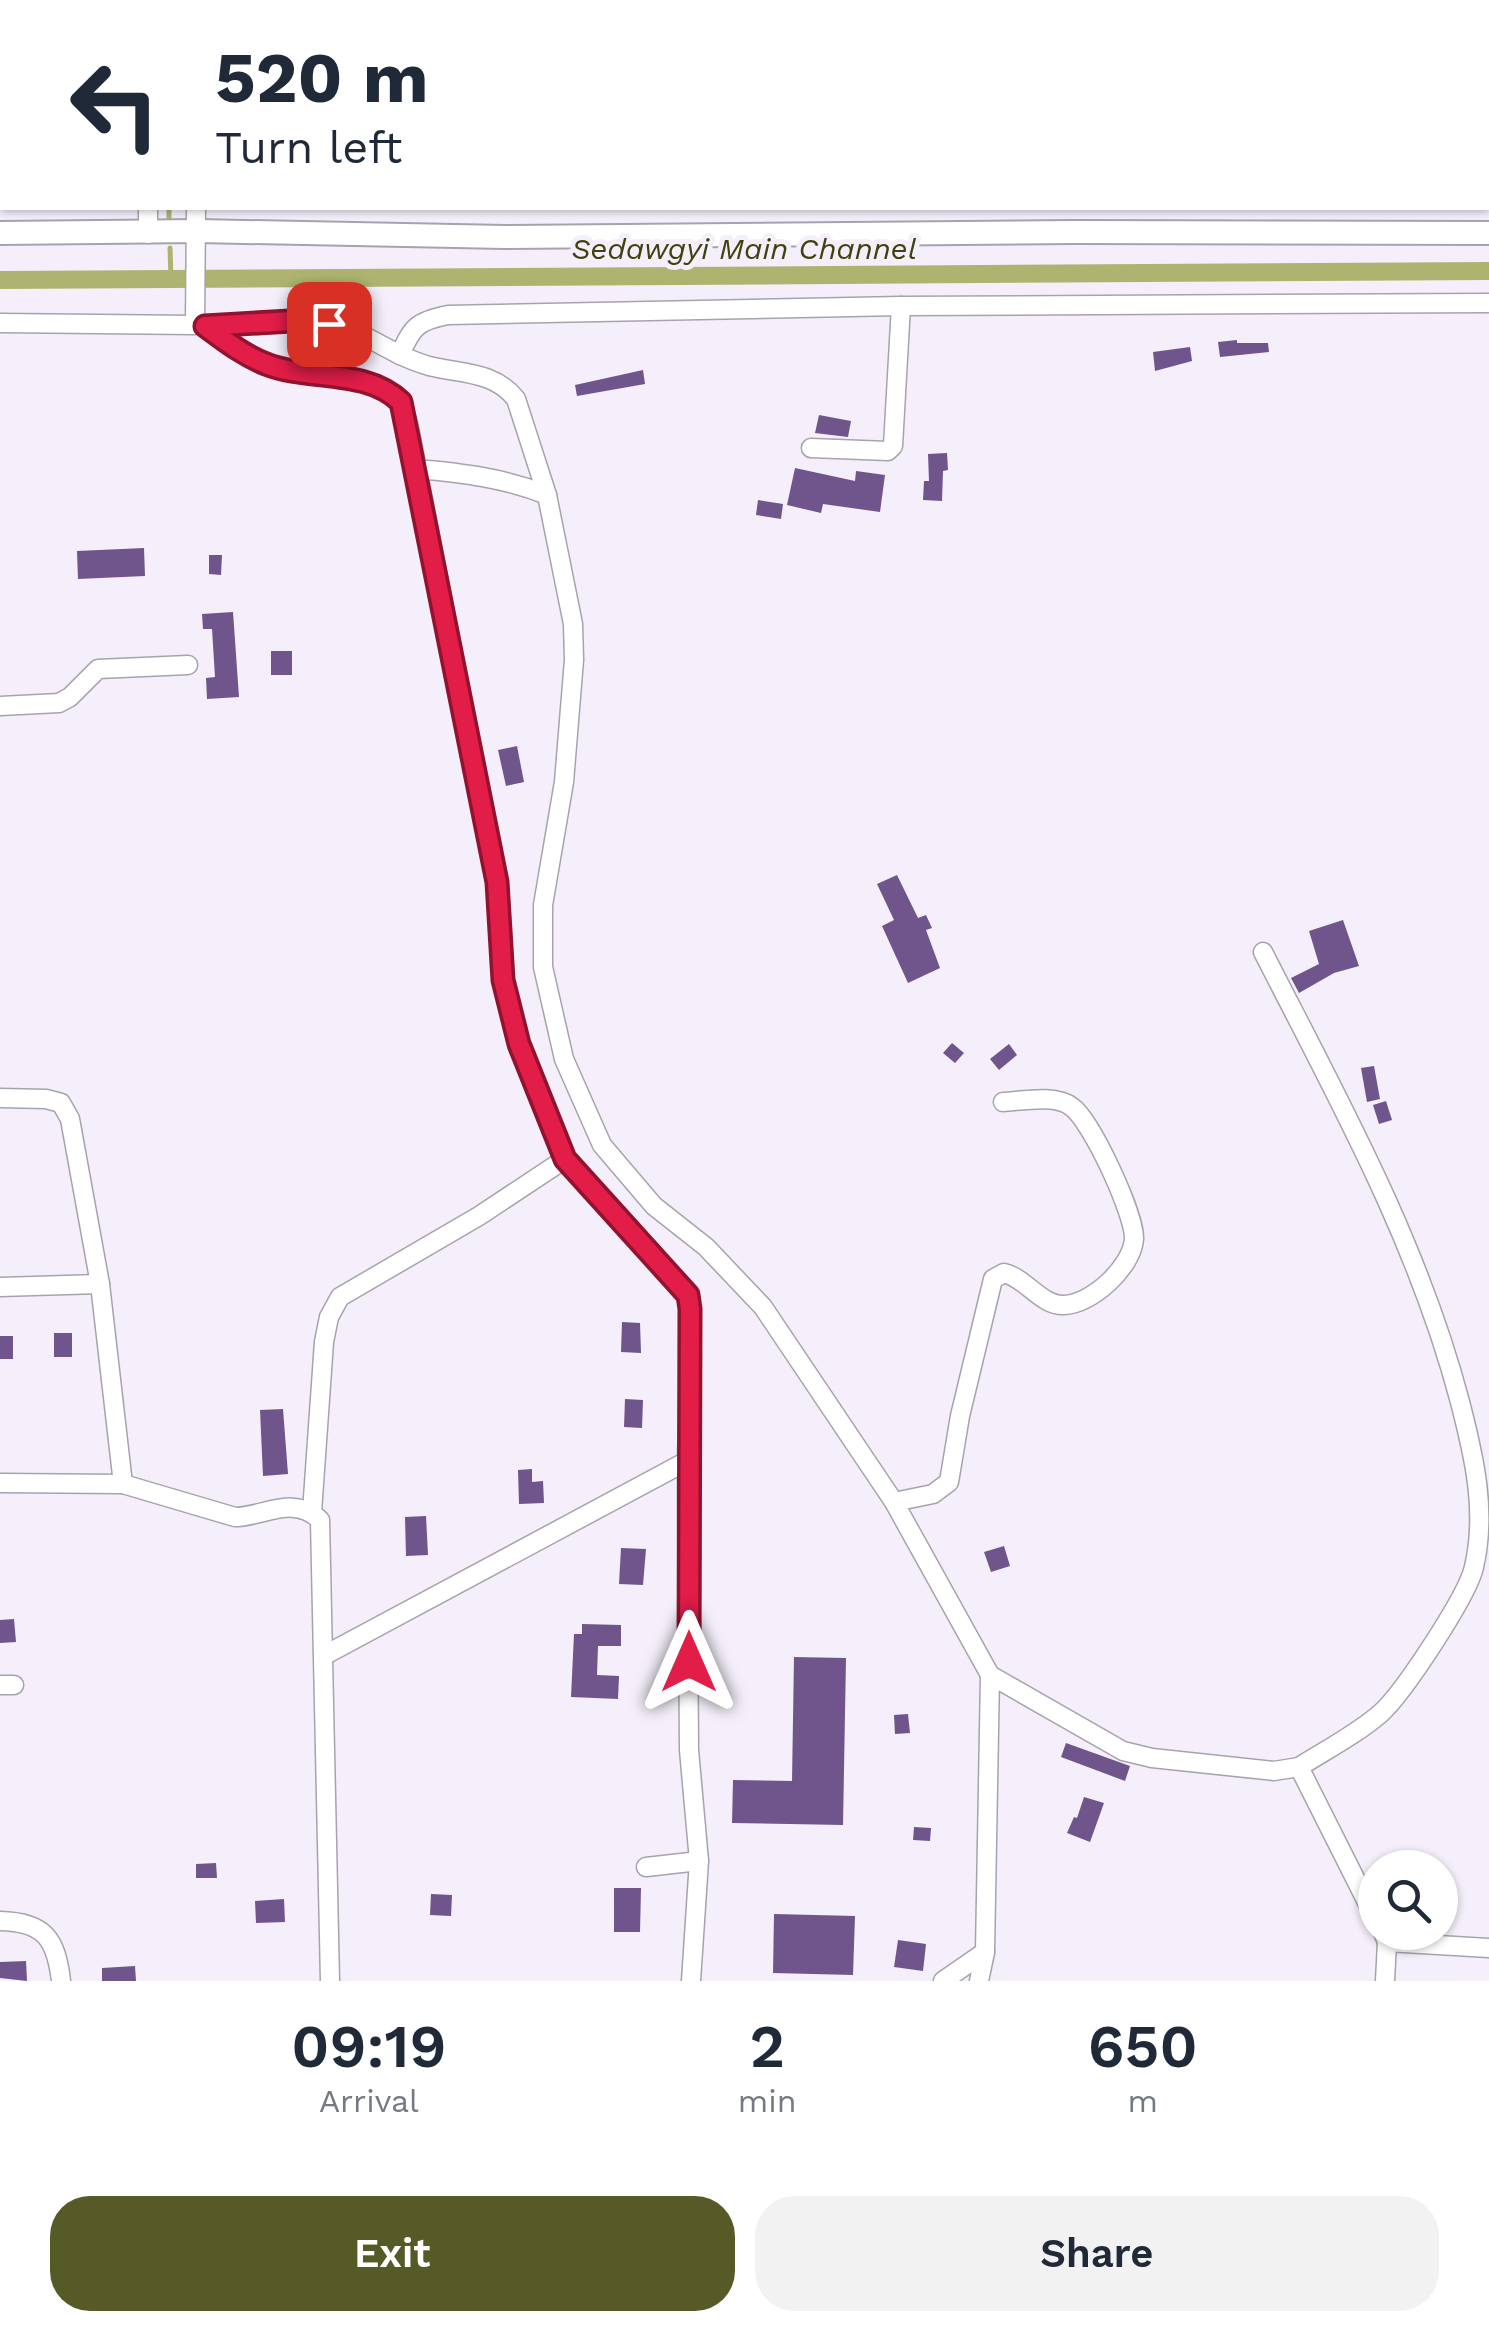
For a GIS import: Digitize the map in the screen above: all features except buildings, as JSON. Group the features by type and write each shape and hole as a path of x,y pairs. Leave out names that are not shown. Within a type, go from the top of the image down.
{"street":[{"path":"148,210 148,234"},
{"path":"197,228 199,319 236,349 268,365 386,388 401,402 497,882 503,980 519,1044 565,1159 688,1295 689,1750 699,1861 691,1981"},
{"path":"0,233 148,234 197,228 506,237 1057,232 1489,234"},
{"path":"400,355 411,329 428,319 448,315 901,306 1489,303"},
{"path":"812,448 888,451 893,446 901,306"},
{"path":"0,323 308,320 350,329 428,366 487,376 508,388 516,399 547,494 573,624 574,660 564,782 543,905 543,966 564,1059 602,1145 654,1206 706,1247 764,1307 894,1502 990,1676 985,1952 979,1981"},
{"path":"417,470 484,475 547,494"},
{"path":"0,706 59,703 98,669 188,665"},
{"path":"990,1676 1123,1751 1152,1758 1274,1771 1299,1767 1364,1726 1390,1704 1462,1601 1474,1568 1481,1517 1474,1456 1445,1344 1408,1244 1263,952"},
{"path":"0,1098 61,1103 70,1119 100,1284 123,1484"},
{"path":"894,1502 933,1494 949,1482 992,1280 1004,1273 1016,1276 1048,1302 1080,1302 1108,1282 1128,1258 1134,1243 1112,1166 1072,1107 1057,1102 1003,1102"},
{"path":"312,1512 324,1342 329,1316 340,1297 480,1216 565,1159"},
{"path":"0,1286 100,1284"},
{"path":"325,1655 688,1461"},
{"path":"0,1482 123,1484 235,1517 250,1517 276,1506 312,1512 320,1520 330,1981"},
{"path":"1299,1767 1358,1884"},
{"path":"646,1867 699,1861"},
{"path":"0,1921 36,1925 51,1941 61,1981"},
{"path":"1458,1945 1489,1948"},
{"path":"1385,1950 1385,1981"},
{"path":"943,1981 985,1952"}],"waterway":[{"path":"169,210 169,224"},
{"path":"170,248 171,277"},
{"name":"Sedawgyi Main Channel","path":"0,280 1489,271"}],"route":[{"path":"329,324 271,320 205,326 236,349 268,365 386,388 401,402 497,882 503,980 519,1044 565,1159 688,1295 689,1662"}]}
